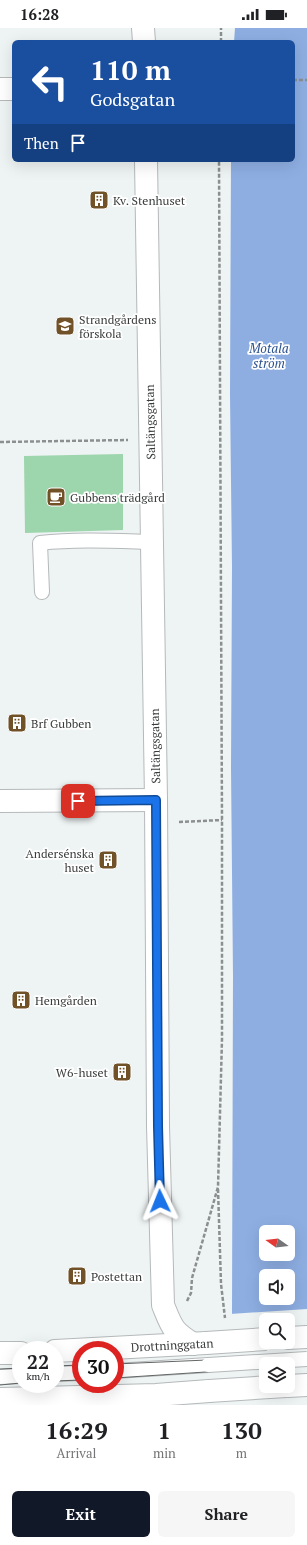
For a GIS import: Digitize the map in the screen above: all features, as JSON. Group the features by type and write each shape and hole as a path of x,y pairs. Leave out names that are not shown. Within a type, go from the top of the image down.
{"street":[{"path":"144,28 144,40"},
{"path":"0,89 12,88"},
{"name":"Saltängsgatan","path":"146,162 156,800 158,1126 163,1305 170,1323 178,1334 200,1343"},
{"path":"0,801 156,800"},
{"path":"295,1338 307,1337"},
{"name":"Drottninggatan","path":"64,1351 259,1339"},
{"path":"0,1354 12,1353"},
{"path":"295,1386 307,1385"},
{"path":"0,1399 156,1395 259,1388"}],"lane":[{"path":"42,592 40,544 53,542 152,542"},
{"name":"Drottninggatan","path":"124,1370 307,1359"},
{"path":"0,1377 12,1376"}],"path":[{"path":"221,28 221,40"},
{"path":"295,80 307,80"},
{"path":"219,162 222,1038 218,1187 221,1284 225,1322"},
{"path":"0,442 150,439"},
{"path":"156,823 222,820"},
{"path":"186,1305 191,1293 192,1278 218,1187"}],"green space":[{"path":"123,454 123,530 25,533 24,456"}],"water":[{"name":"Motala ström","path":"235,28 307,28 307,1405 245,1405 232,1314 232,567 230,395 231,162 295,162 295,40 234,40"}],"pier":[{"path":"307,1309 307,1405 243,1405 235,1368 230,1314"}],"tram line":[{"path":"124,1364 207,1360 307,1353"},
{"path":"64,1366 72,1365"},
{"path":"295,1366 307,1365"},
{"path":"0,1369 12,1368"},
{"path":"124,1377 259,1368"},
{"path":"64,1381 72,1380"},
{"path":"0,1385 12,1384"}],"place":[{"name":"Kv. Stenhuset","path":"99,200"},
{"name":"Strandgårdens förskola","path":"65,326"},
{"name":"Gubbens trädgård","path":"56,497"},
{"name":"Brf Gubben","path":"17,723"},
{"name":"Andersénska huset","path":"108,860"},
{"name":"Hemgården","path":"21,1000"},
{"name":"W6-huset","path":"122,1072"},
{"name":"Postettan","path":"77,1276"}],"route":[{"path":"78,801 156,800 158,1126 160,1201"}]}
